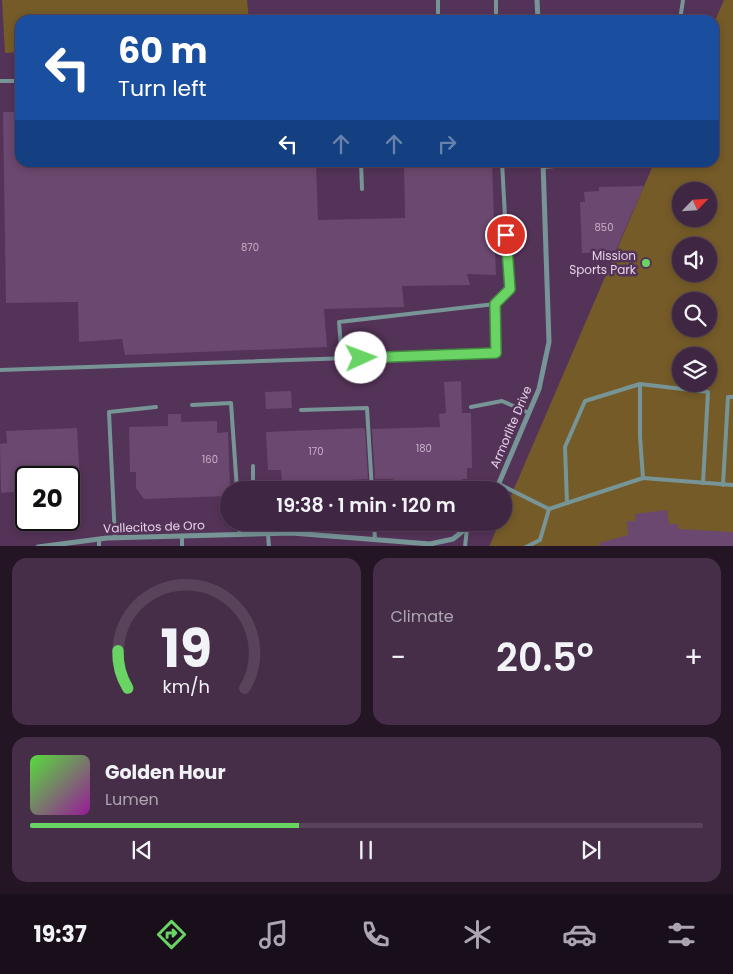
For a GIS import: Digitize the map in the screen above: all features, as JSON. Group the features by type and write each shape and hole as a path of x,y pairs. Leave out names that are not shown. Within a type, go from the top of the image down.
{"street":[{"path":"537,0 538,15"},
{"name":"Armorlite Drive","path":"500,481 539,389 549,342 543,167"},
{"name":"Vallecitos de Oro","path":"38,546 115,538 292,533 419,545 453,538 463,531"}],"lane":[{"path":"438,0 438,15"},
{"path":"496,0 496,15"},
{"path":"681,15 683,0"},
{"path":"0,82 15,81"},
{"path":"361,167 362,189"},
{"path":"342,358 339,322 495,304 510,289 502,167"},
{"path":"0,370 496,353 495,304"},
{"path":"640,384 640,436 643,478"},
{"path":"568,503 565,447 585,401 640,384 708,392 703,483"},
{"path":"722,485 728,397 733,397"},
{"path":"470,407 502,401 529,413"},
{"path":"192,405 232,404 236,481"},
{"path":"115,538 109,412 156,408"},
{"path":"301,410 368,408 372,481"},
{"path":"253,466 253,481"},
{"path":"512,490 549,509 643,478 733,485"},
{"path":"526,546 540,540 549,509"},
{"path":"374,531 374,540"},
{"path":"465,546 467,531"},
{"path":"268,534 269,546"},
{"path":"182,536 182,546"},
{"path":"99,539 99,546"}],"shaded area":[{"path":"2,0 247,0 248,15 15,15 15,52 5,53"},
{"name":"Mission Sports Park","path":"724,0 733,0 733,546 489,546 496,531 512,531 512,493 652,167 719,167 719,15 717,15"}],"building":[{"path":"3,112 15,112 15,167 316,167 318,220 405,218 404,167 492,167 496,275 467,274 470,285 402,286 404,307 324,309 327,347 125,355 122,339 79,342 78,302 6,303"},
{"path":"644,186 615,252 582,253 580,202 585,202 584,192 599,191 599,187"},
{"path":"461,381 462,413 471,413 472,468 467,468 467,479 461,481 393,481 393,479 375,479 372,429 440,427 439,414 446,413 444,382"},
{"path":"291,391 292,408 266,409 265,392"},
{"path":"168,414 181,414 181,422 217,421 217,433 228,432 230,481 220,481 220,496 144,499 136,488 136,472 130,472 129,427 168,426"},
{"path":"77,428 79,466 15,466 14,511 14,492 1,493 0,444 7,443 6,431"},
{"path":"363,428 365,429 368,479 348,481 282,481 281,470 268,470 266,432"},
{"path":"667,510 669,524 678,524 678,529 733,532 733,546 600,546 599,543 628,535 627,521 636,521 635,514"}],"place":[{"name":"Mission Sports Park","path":"646,263"}],"route":[{"path":"361,358 496,353 495,304 510,289 506,235"}]}
